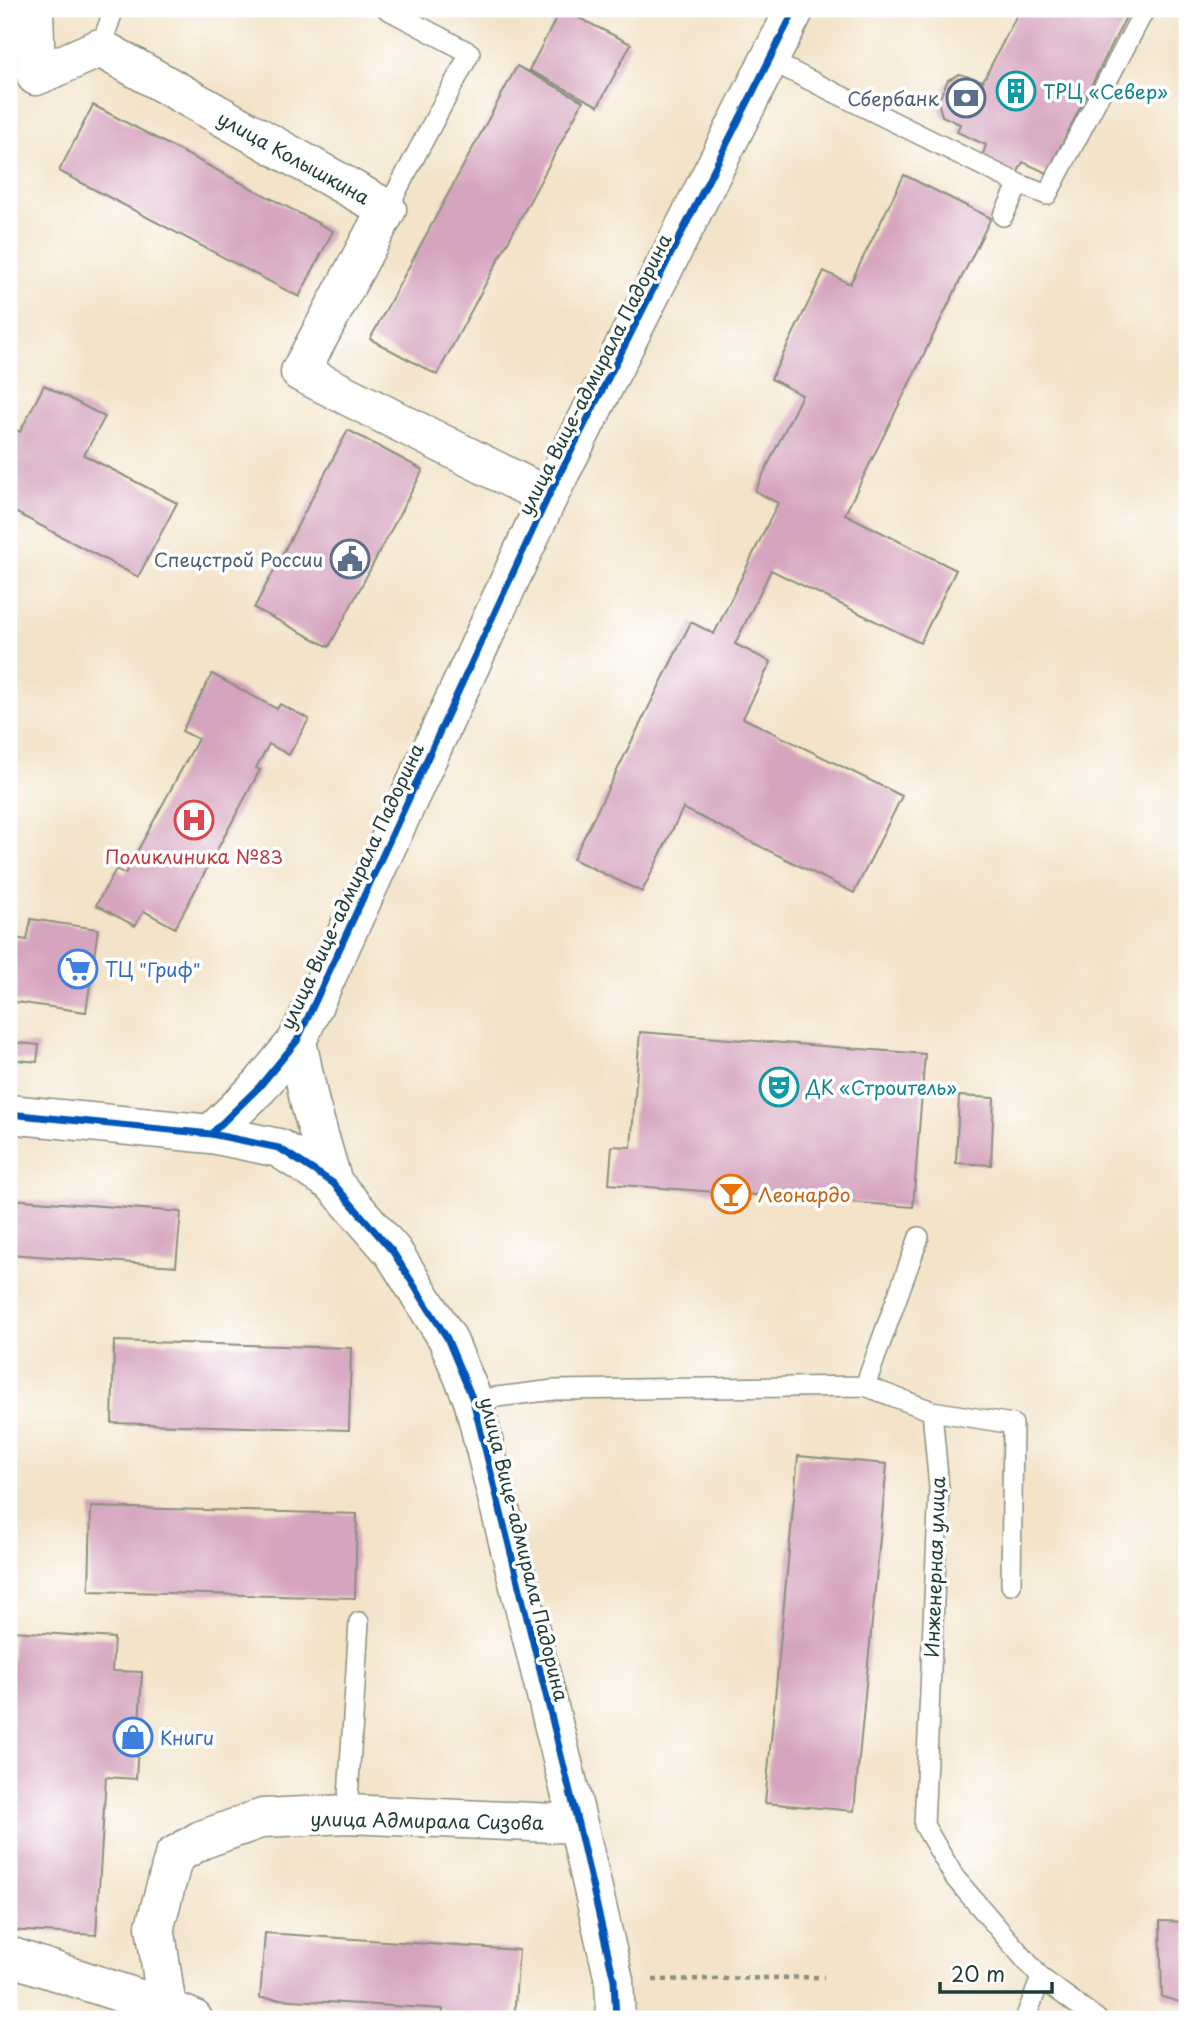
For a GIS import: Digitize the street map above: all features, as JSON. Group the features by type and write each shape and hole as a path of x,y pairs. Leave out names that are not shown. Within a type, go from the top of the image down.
{"street":[{"path":"34,9 36,76 100,48"},
{"name":"улица Вице-адмирала Падорина","path":"211,1134 259,1087 297,1041 548,496 795,9"},
{"name":"улица Колышкина","path":"100,48 387,209 300,372 548,496"},
{"name":"улица Вице-адмирала Падорина","path":"297,1041 310,1104 334,1183"},
{"path":"9,1114 211,1134"},
{"name":"улица Вице-адмирала Падорина","path":"211,1134 279,1148 334,1183 393,1252 447,1338 473,1400 578,1824 614,1980 616,2019"},
{"name":"улица Адмирала Сизова","path":"180,2014 155,1926 174,1856 201,1840 263,1818 347,1814 578,1824"},
{"path":"9,1956 180,2014"}],"lane":[{"path":"100,48 114,9"},
{"path":"387,9 470,53 387,209"},
{"path":"769,60 1019,184 1047,195 1145,9"},
{"path":"1003,216 1019,184"},
{"path":"865,1386 919,1237"},
{"path":"473,1400 554,1390 865,1386 932,1411 1013,1424 1011,1585"},
{"name":"Инженерная улица","path":"932,1411 939,1488 924,1825 956,1878 1041,1978 1097,2019"},
{"path":"347,1814 359,1622"},
{"path":"1025,2019 1041,1978"}],"path":[{"path":"614,1980 824,1977"}],"building":[{"path":"561,9 631,44 598,106 529,70"},
{"name":"ТРЦ «Север»","path":"1020,9 1130,9 1047,173 1023,162 1017,174 982,157 986,145 957,132 960,124 942,116 938,101 948,80 959,74 983,81"},
{"path":"517,66 583,101 437,375 370,339"},
{"path":"93,105 333,231 299,297 59,171"},
{"path":"904,175 991,218 845,514 956,570 920,643 771,570 735,644 771,662 743,718 902,796 854,893 683,808 642,892 573,859 691,622 714,634 778,503 755,491 802,395 771,379 824,271 850,284"},
{"path":"44,385 105,417 84,455 177,503 138,577 9,509 9,426 20,432"},
{"path":"348,430 423,470 329,647 254,608"},
{"name":"Поликлиника №83","path":"212,674 277,709 280,704 309,719 289,755 269,744 256,768 260,770 175,928 144,911 135,926 96,905 116,869 125,874 198,739 182,731"},
{"path":"31,919 98,929 86,1012 9,1001 9,937 27,940"},
{"name":"ДК «Строитель»","path":"640,1032 925,1054 913,1207 609,1184 612,1146 631,1147"},
{"path":"9,1042 39,1045 37,1062 9,1059"},
{"path":"959,1096 994,1098 991,1165 956,1163"},
{"path":"9,1199 181,1212 176,1266 9,1254"},
{"path":"114,1341 351,1348 349,1430 112,1423"},
{"path":"798,1456 887,1464 854,1811 765,1803"},
{"path":"91,1507 357,1514 355,1598 89,1591"},
{"path":"13,1631 114,1638 112,1671 142,1672 136,1779 106,1777 96,1935 9,1930 9,1701"},
{"path":"1160,1921 1187,1922 1187,2004 1162,1997"},
{"path":"265,1933 519,1950 514,2019 442,2019 443,2009 260,1998"},
{"path":"845,2015 917,2017 917,2019 844,2019"}],"cycle path":[{"path":"211,1134 259,1087 297,1041 548,497 795,9"},
{"path":"9,1114 211,1134 279,1148 333,1183 393,1252 447,1338 473,1400 578,1824 614,1980 616,2019"}],"place":[{"name":"ТРЦ «Север»","path":"1016,91"},
{"name":"Сбербанк","path":"966,98"},
{"name":"Спецстрой России","path":"350,559"},
{"name":"Поликлиника №83","path":"194,820"},
{"name":"ТЦ \"Гриф\"","path":"78,969"},
{"name":"ДК «Строитель»","path":"779,1087"},
{"name":"Леонардо","path":"731,1194"},
{"name":"Книги","path":"133,1737"}]}
